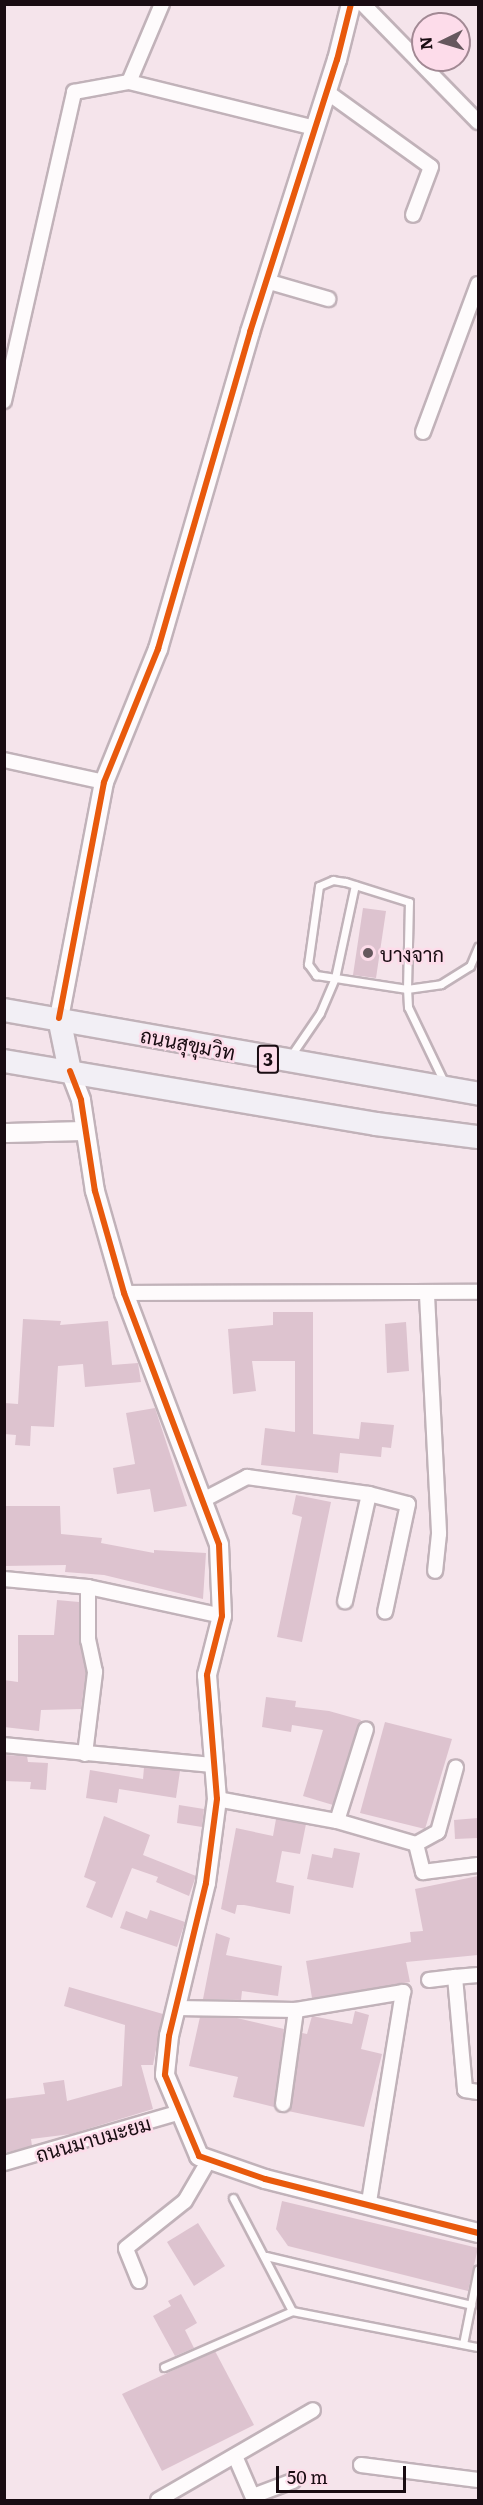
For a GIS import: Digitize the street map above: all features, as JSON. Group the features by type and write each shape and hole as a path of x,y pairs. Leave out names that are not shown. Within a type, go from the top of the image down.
{"main road":[{"name":"ถนนสุขุมวิท","path":"4,1010 59,1018 287,1062 478,1094"},
{"path":"59,1018 70,1071"},
{"path":"4,1061 376,1124 478,1137"}],"street":[{"path":"129,82 162,4"},
{"path":"59,1018 104,782 158,649 266,281 327,92 351,4"},
{"path":"363,4 478,122"},
{"path":"4,401 74,92 129,82 315,128"},
{"path":"327,92 431,167 413,215"},
{"path":"266,281 328,300"},
{"path":"423,432 478,284"},
{"path":"4,760 104,782"},
{"path":"70,1071 81,1100 95,1191 124,1293 204,1500 219,1545 222,1616 207,1675 217,1799 206,1883 169,2036 165,2075 199,2156 265,2179 369,2203 478,2233"},
{"path":"4,1133 84,1131"},
{"path":"124,1293 427,1295 478,1292"},
{"path":"427,1295 439,1534 435,1571"},
{"path":"204,1500 247,1477 369,1494 408,1504 385,1612"},
{"path":"345,1601 369,1494"},
{"path":"4,1579 88,1587 222,1616"},
{"path":"85,1754 95,1672 88,1640 88,1587"},
{"path":"337,1821 366,1729"},
{"path":"4,1745 213,1765"},
{"path":"217,1799 337,1821 416,1844 438,1832 456,1767"},
{"path":"416,1844 423,1872 478,1864"},
{"path":"429,1980 478,1975"},
{"path":"455,1977 465,2090 478,2092"},
{"path":"177,2008 296,2010 403,1992 369,2203"},
{"path":"283,2104 296,2010"},
{"name":"ถนนมาบมะยม","path":"4,2163 181,2112"},
{"path":"140,2281 126,2248 185,2201 209,2160"},
{"path":"158,2500 314,2410"},
{"path":"235,2456 253,2498 293,2481"},
{"path":"361,2465 478,2480"}],"lane":[{"path":"447,1090 408,1007 406,989 408,902 333,880 319,886 308,964 316,975 406,989 441,984 461,974 470,966 478,947"},
{"path":"287,1062 321,1013 335,978 355,885"},
{"path":"233,2198 266,2256 292,2311"},
{"path":"266,2256 471,2305"},
{"path":"463,2343 478,2269"},
{"path":"164,2367 292,2311 478,2347"}],"building":[{"name":"บางจาก","path":"363,908 386,911 376,978 353,975"},
{"path":"273,1312 313,1312 313,1434 359,1439 361,1422 394,1425 391,1448 382,1447 381,1457 340,1453 338,1473 261,1465 265,1428 295,1432 295,1361 252,1361 256,1391 233,1394 228,1329 273,1325"},
{"path":"23,1319 61,1321 60,1325 108,1321 112,1365 138,1363 141,1382 85,1387 83,1364 58,1366 54,1427 31,1426 30,1446 15,1445 16,1435 4,1434 4,1403 18,1404"},
{"path":"406,1322 409,1371 387,1373 385,1324"},
{"path":"155,1408 187,1506 154,1512 150,1489 117,1494 113,1468 135,1464 126,1413"},
{"path":"296,1495 331,1502 302,1642 277,1637 302,1517 292,1514"},
{"path":"4,1506 60,1506 61,1534 102,1538 101,1543 154,1553 154,1550 206,1553 203,1599 104,1575 65,1572 66,1565 4,1566"},
{"path":"57,1600 79,1602 79,1640 86,1672 81,1709 41,1710 39,1731 4,1727 4,1680 18,1682 18,1635 54,1635"},
{"path":"266,1697 296,1701 295,1707 329,1711 361,1720 333,1805 303,1796 323,1730 292,1725 291,1732 262,1727"},
{"path":"385,1722 452,1739 425,1829 360,1813"},
{"path":"4,1755 27,1756 28,1762 48,1763 46,1790 30,1789 31,1782 4,1781"},
{"path":"144,1767 180,1771 176,1798 119,1789 117,1803 86,1798 90,1770 143,1779"},
{"path":"179,1805 204,1809 202,1827 177,1823"},
{"path":"104,1816 150,1835 143,1855 196,1876 189,1896 156,1882 158,1877 132,1868 112,1918 86,1907 96,1882 84,1877"},
{"path":"478,1818 478,1838 455,1839 454,1820"},
{"path":"276,1819 306,1824 300,1854 282,1851 276,1882 294,1886 290,1914 244,1905 237,1905 235,1914 221,1909 236,1828 273,1836"},
{"path":"334,1848 360,1853 353,1888 307,1879 312,1854 332,1858"},
{"path":"478,1876 478,1955 406,1962 410,1982 312,1998 306,1961 411,1942 410,1932 423,1931 415,1889"},
{"path":"150,1910 185,1922 177,1947 120,1928 126,1911 147,1919"},
{"path":"216,1933 230,1938 226,1955 282,1966 278,1996 242,1991 241,2000 203,1999"},
{"path":"69,1987 163,2014 153,2065 141,2065 153,2109 71,2134 31,2139 32,2146 4,2153 4,2099 45,2094 43,2083 64,2080 67,2101 122,2086 125,2025 64,2006"},
{"path":"355,2011 369,2015 361,2049 382,2054 364,2127 288,2111 302,2033 307,2034 312,2016 352,2024"},
{"path":"200,2017 237,2018 284,2029 274,2107 233,2097 238,2077 189,2066"},
{"path":"282,2201 478,2248 468,2291 288,2246 276,2229"},
{"path":"198,2223 225,2266 194,2286 167,2242"},
{"path":"181,2294 197,2323 185,2330 194,2348 175,2356 153,2316 171,2306 168,2301"},
{"path":"215,2351 254,2425 162,2471 122,2394"}],"cycle path":[{"path":"59,1018 104,782 158,649 250,332 337,60 351,4"},
{"path":"70,1071 81,1100 95,1191 124,1293 219,1545 222,1616 207,1675 217,1799 206,1883 169,2036 165,2075 199,2156 265,2179 478,2233"}],"place":[{"name":"บางจาก","path":"368,953"}]}
